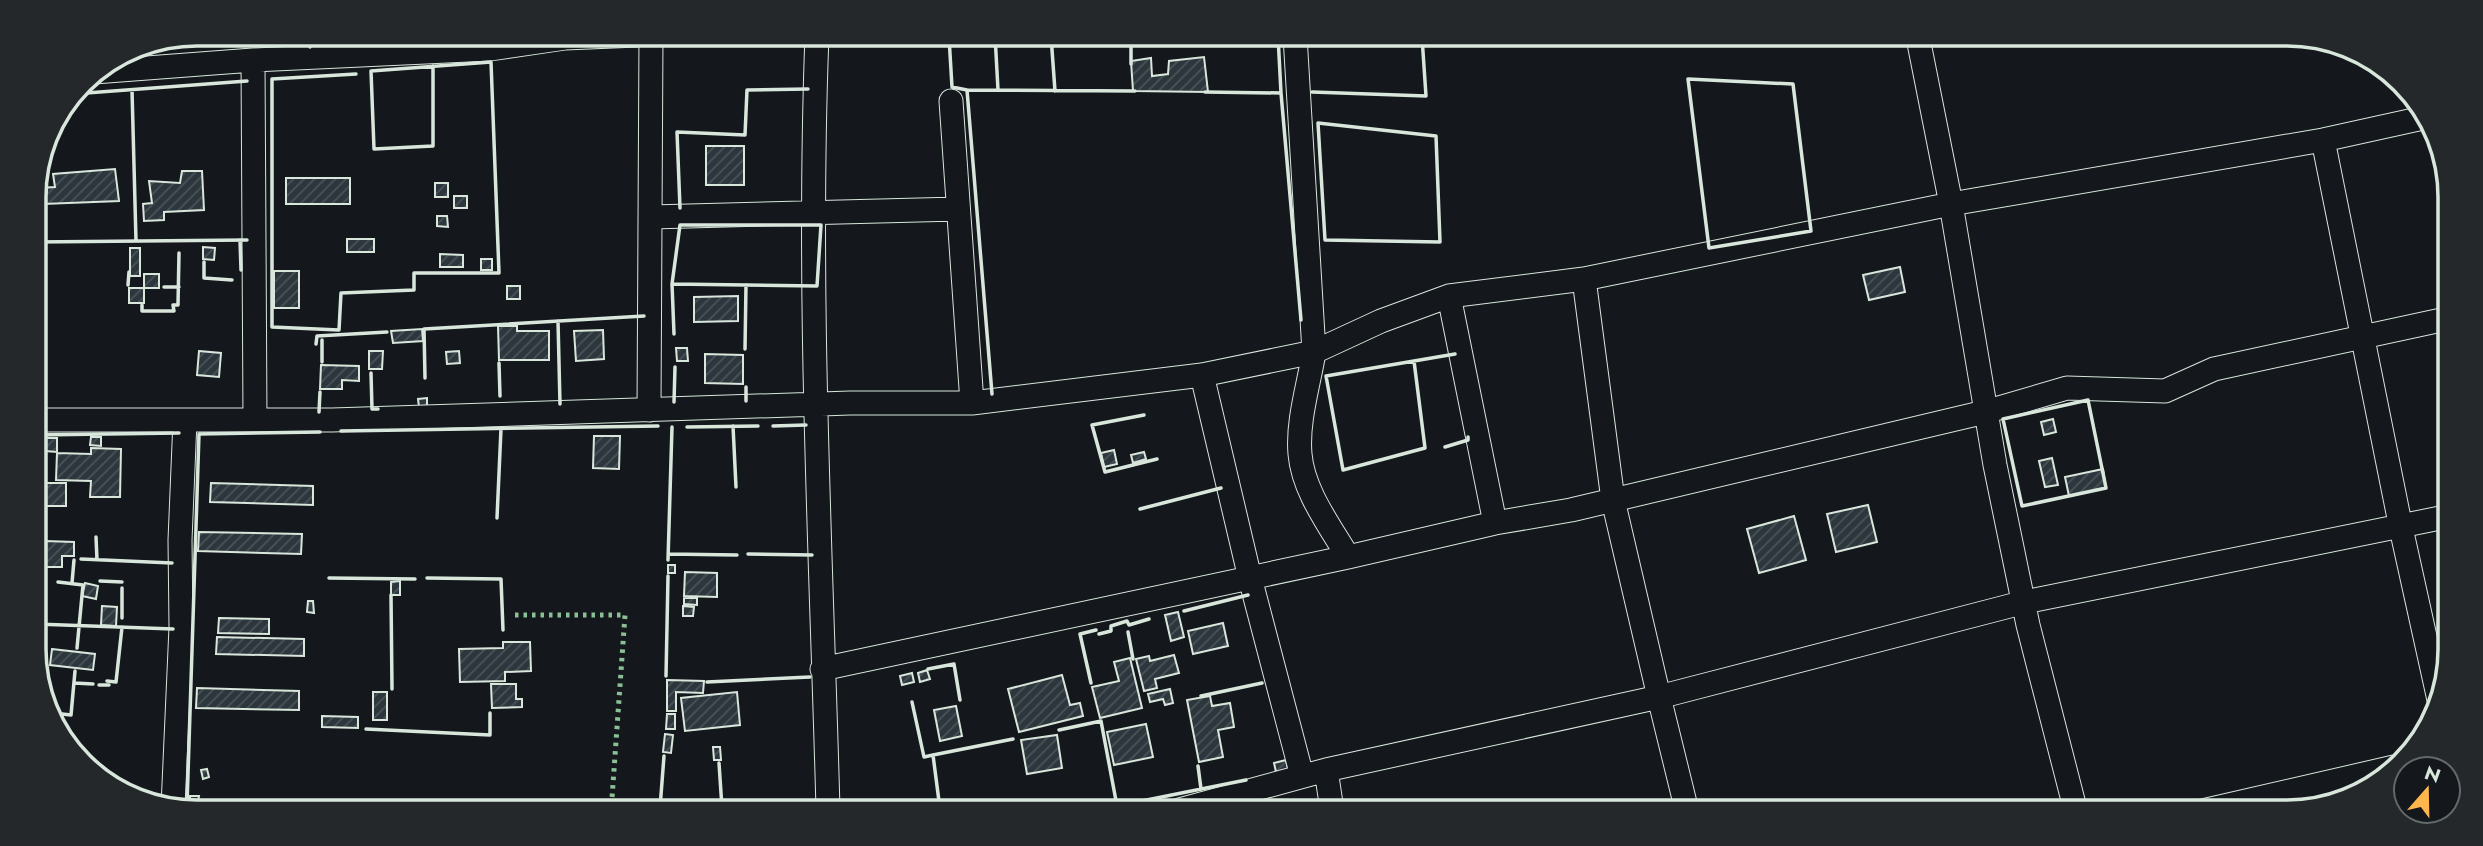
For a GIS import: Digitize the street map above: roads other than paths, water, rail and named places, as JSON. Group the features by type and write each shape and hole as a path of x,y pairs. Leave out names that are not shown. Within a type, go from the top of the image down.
{"street":[{"path":"114,71 510,46"},
{"path":"649,410 652,46"},
{"path":"817,46 814,122 816,405 828,800"},
{"path":"1296,46 1314,352 1301,432 1300,455 1306,480 1348,557"},
{"path":"1920,46 1951,204 1985,412 2034,649 2073,800"},
{"path":"253,60 255,420"},
{"path":"951,101 972,403"},
{"path":"46,420 346,420 850,403 972,403 1202,376 1314,352 1381,321 1449,296 1584,279 1951,204 2323,140 2416,120"},
{"path":"2323,140 2401,528 2434,678"},
{"path":"651,217 958,209"},
{"path":"1584,279 1613,500 1684,800"},
{"path":"1449,296 1495,523"},
{"path":"822,669 1495,523 1613,500 1985,412 2067,388 2165,391 2214,369 2438,321"},
{"path":"1202,376 1250,578 1302,776"},
{"path":"173,798 181,627 180,540 185,419"},
{"path":"1215,800 1302,776 1659,697 2025,602 2438,519"},
{"path":"1326,771 1330,800"},
{"path":"2250,800 2375,771"}]}
